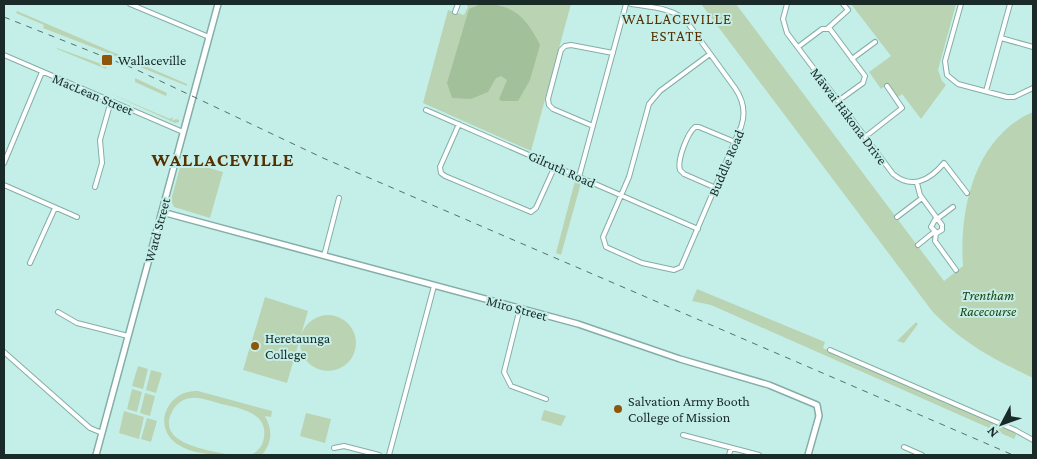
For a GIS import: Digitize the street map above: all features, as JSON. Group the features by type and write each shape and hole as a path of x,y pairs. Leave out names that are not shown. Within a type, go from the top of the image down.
{"street":[{"path":"130,4 209,37"},
{"name":"Ward Street","path":"96,455 218,4"},
{"path":"456,12 458,4"},
{"path":"579,177 626,4"},
{"name":"Buddle Road","path":"621,195 602,238 604,245 642,263 676,270 681,266 698,229 743,122 743,103 739,93 680,16 672,12 632,4"},
{"name":"Māwai Hākona Drive","path":"786,4 783,19 785,26 798,47 893,174 905,182 917,183"},
{"path":"798,47 822,29 828,28 848,10 843,4"},
{"path":"961,4 945,61 945,69 948,75 958,84 1012,98 1033,88"},
{"path":"986,91 1010,4"},
{"path":"828,28 865,76 864,81 838,101"},
{"path":"1001,38 1033,48"},
{"path":"852,59 875,42"},
{"path":"593,126 553,109 549,105 548,99 558,58 562,48 568,45 613,53"},
{"path":"621,195 629,177 652,100 660,91 710,54"},
{"name":"MacLean Street","path":"4,55 183,132"},
{"path":"4,162 42,72"},
{"path":"865,136 902,108 887,86"},
{"path":"95,186 102,162 100,140 110,101"},
{"name":"Gilruth Road","path":"426,110 432,110 459,124 698,229"},
{"path":"459,124 440,167 441,173 445,176 531,212 536,208 555,166"},
{"path":"716,188 684,174 680,170 680,162 690,133 694,128 699,127 735,142"},
{"path":"918,245 942,228 922,198 917,183 930,178 944,163 967,193"},
{"path":"4,185 76,217"},
{"path":"324,256 339,198"},
{"path":"897,217 922,198"},
{"path":"953,207 931,224 935,232 935,242 956,270"},
{"path":"30,264 55,208"},
{"name":"Miro Street","path":"162,212 578,324 694,364 769,384 814,403 819,410 808,455"},
{"path":"389,455 434,286"},
{"path":"520,308 504,372 512,386 546,399"},
{"path":"58,312 78,323 128,336"},
{"path":"830,350 1015,430 1033,440"},
{"path":"4,352 90,428 102,433"},
{"path":"683,435 759,455"},
{"path":"334,448 344,446 379,455"},
{"path":"904,447 922,455"},
{"path":"729,455 731,448"}],"green space":[{"path":"466,4 571,4 531,151 423,103 448,10 464,15 468,7"},
{"path":"481,4 502,6 518,14 530,27 540,45 530,80 518,101 501,101 499,99 507,80 501,76 496,78 488,92 471,99 452,98 447,83 469,9"},
{"name":"Trentham Racecourse","path":"701,4 736,4 944,281 963,266 962,244 968,198 984,156 997,138 1013,123 1033,112 1033,378 980,350 956,333 932,311"},
{"path":"851,4 956,4 938,70 942,81 946,85 921,119 902,94 898,97 888,84 881,89 869,72 891,56"},
{"path":"17,11 187,84 187,86 140,67 141,65 119,56 43,28 44,25 16,13"},
{"path":"57,49 107,66 106,69"},
{"path":"135,78 167,93 166,96 135,82"},
{"path":"107,92 170,119 173,117 172,121 176,119 179,122 175,123"},
{"path":"182,160 223,172 210,218 174,207 171,200"},
{"path":"575,181 581,183 561,255 556,253"},
{"path":"697,289 825,342 823,348 1017,433 1014,439 711,305 692,301"},
{"path":"265,297 308,311 287,383 243,370"},
{"path":"328,315 339,317 348,323 354,332 356,343 354,354 348,363 339,369 328,371 317,369 308,363 302,354 300,343 302,332 308,323 317,317"},
{"path":"916,322 918,324 904,343 897,341"},
{"path":"138,366 148,369 143,389 132,386"},
{"path":"151,370 162,373 156,393 146,390"},
{"path":"132,389 142,392 137,412 127,409"},
{"path":"198,391 272,411 271,417 265,416 270,436 268,446 262,455 251,455 260,448 264,437 264,428 256,416 242,409 202,399 186,399 177,405 169,421 171,431 177,438 198,448 231,455 189,450 177,444 169,436 165,428 164,419 171,402 187,392"},
{"path":"145,393 155,396 150,416 140,413"},
{"path":"544,410 566,416 561,426 541,420"},
{"path":"124,411 144,417 139,439 119,433"},
{"path":"306,413 331,419 325,443 300,436"},
{"path":"147,418 157,421 151,442 141,439"}],"railway":[{"path":"4,17 135,69 323,158 1013,455"}],"place":[{"name":"Wallaceville","path":"107,60"},
{"name":"Heretaunga College","path":"255,346"},
{"name":"Salvation Army Booth College of Mission","path":"618,409"}],"district":[{"name":"WALLACEVILLE ESTATE","path":"677,28"},
{"name":"WALLACEVILLE","path":"223,159"}]}
